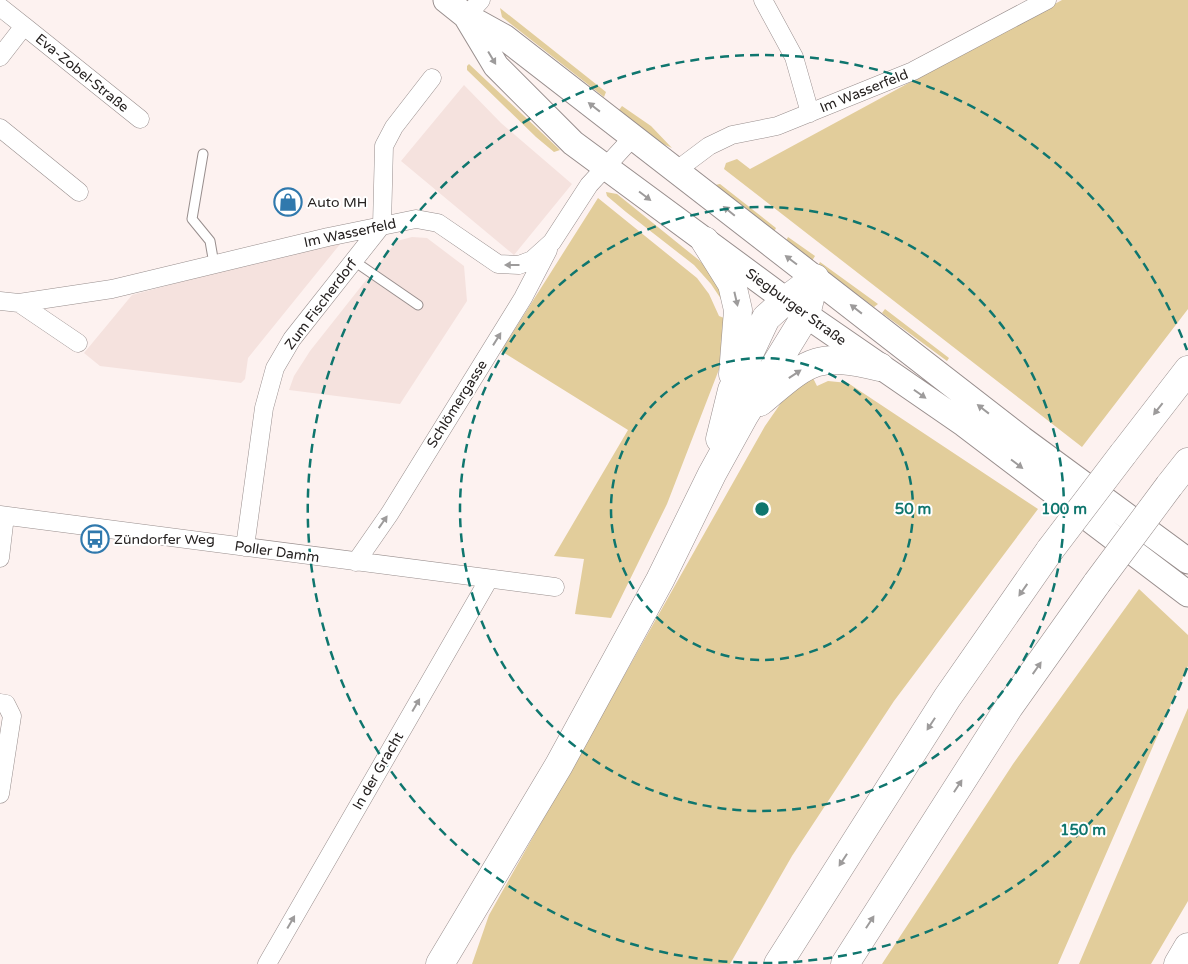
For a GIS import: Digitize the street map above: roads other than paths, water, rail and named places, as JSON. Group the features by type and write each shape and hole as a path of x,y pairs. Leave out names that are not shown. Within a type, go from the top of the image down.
{"highway":[{"path":"705,241 732,284 738,310 732,390 712,474"},
{"path":"440,964 559,765 660,580 712,474 744,416 796,307 815,278"},
{"path":"732,390 766,318 796,307"},
{"path":"744,416 793,374 813,362 831,358 880,367"},
{"path":"778,964 947,698 1050,550 1188,370"},
{"path":"845,964 1008,707 1097,583 1188,462"},
{"path":"1178,964 1188,947"}],"main road":[{"name":"Siegburger Straße","path":"446,0 473,8 504,37 633,137 1117,512 1188,562"},
{"name":"Siegburger Straße","path":"473,8 496,66 574,143 796,307 964,424 1188,594"}],"street":[{"path":"763,0 794,57 810,114"},
{"name":"Im Wasserfeld","path":"677,170 710,146 732,135 778,126 913,71 1047,0"},
{"name":"Eva-Zobel-Straße","path":"0,7 140,119"},
{"name":"Eva-Zobel-Straße","path":"0,57 24,26"},
{"path":"382,225 384,146 394,128 432,78"},
{"path":"0,128 79,192"},
{"name":"Im Wasserfeld","path":"0,301 19,303 112,289 382,225 416,219 429,220 445,228 486,258 498,264 509,266 526,264 552,242 582,194 633,137"},
{"name":"Zum Fischerdorf","path":"245,547 264,408 275,368 292,339 382,225"},
{"name":"Schlömergasse","path":"356,562 390,512 523,298 552,242"},
{"path":"19,303 78,343"},
{"path":"0,558 3,515"},
{"name":"Poller Damm","path":"3,515 555,587"},
{"name":"In der Gracht","path":"266,964 489,579"},
{"path":"0,702 6,704 12,716 0,794"}],"lane":[{"path":"204,154 192,219 210,241 214,264"},
{"path":"354,261 418,306"}],"place":[{"name":"Auto MH","path":"288,202"},
{"name":"Zündorfer Weg","path":"95,539"}]}
